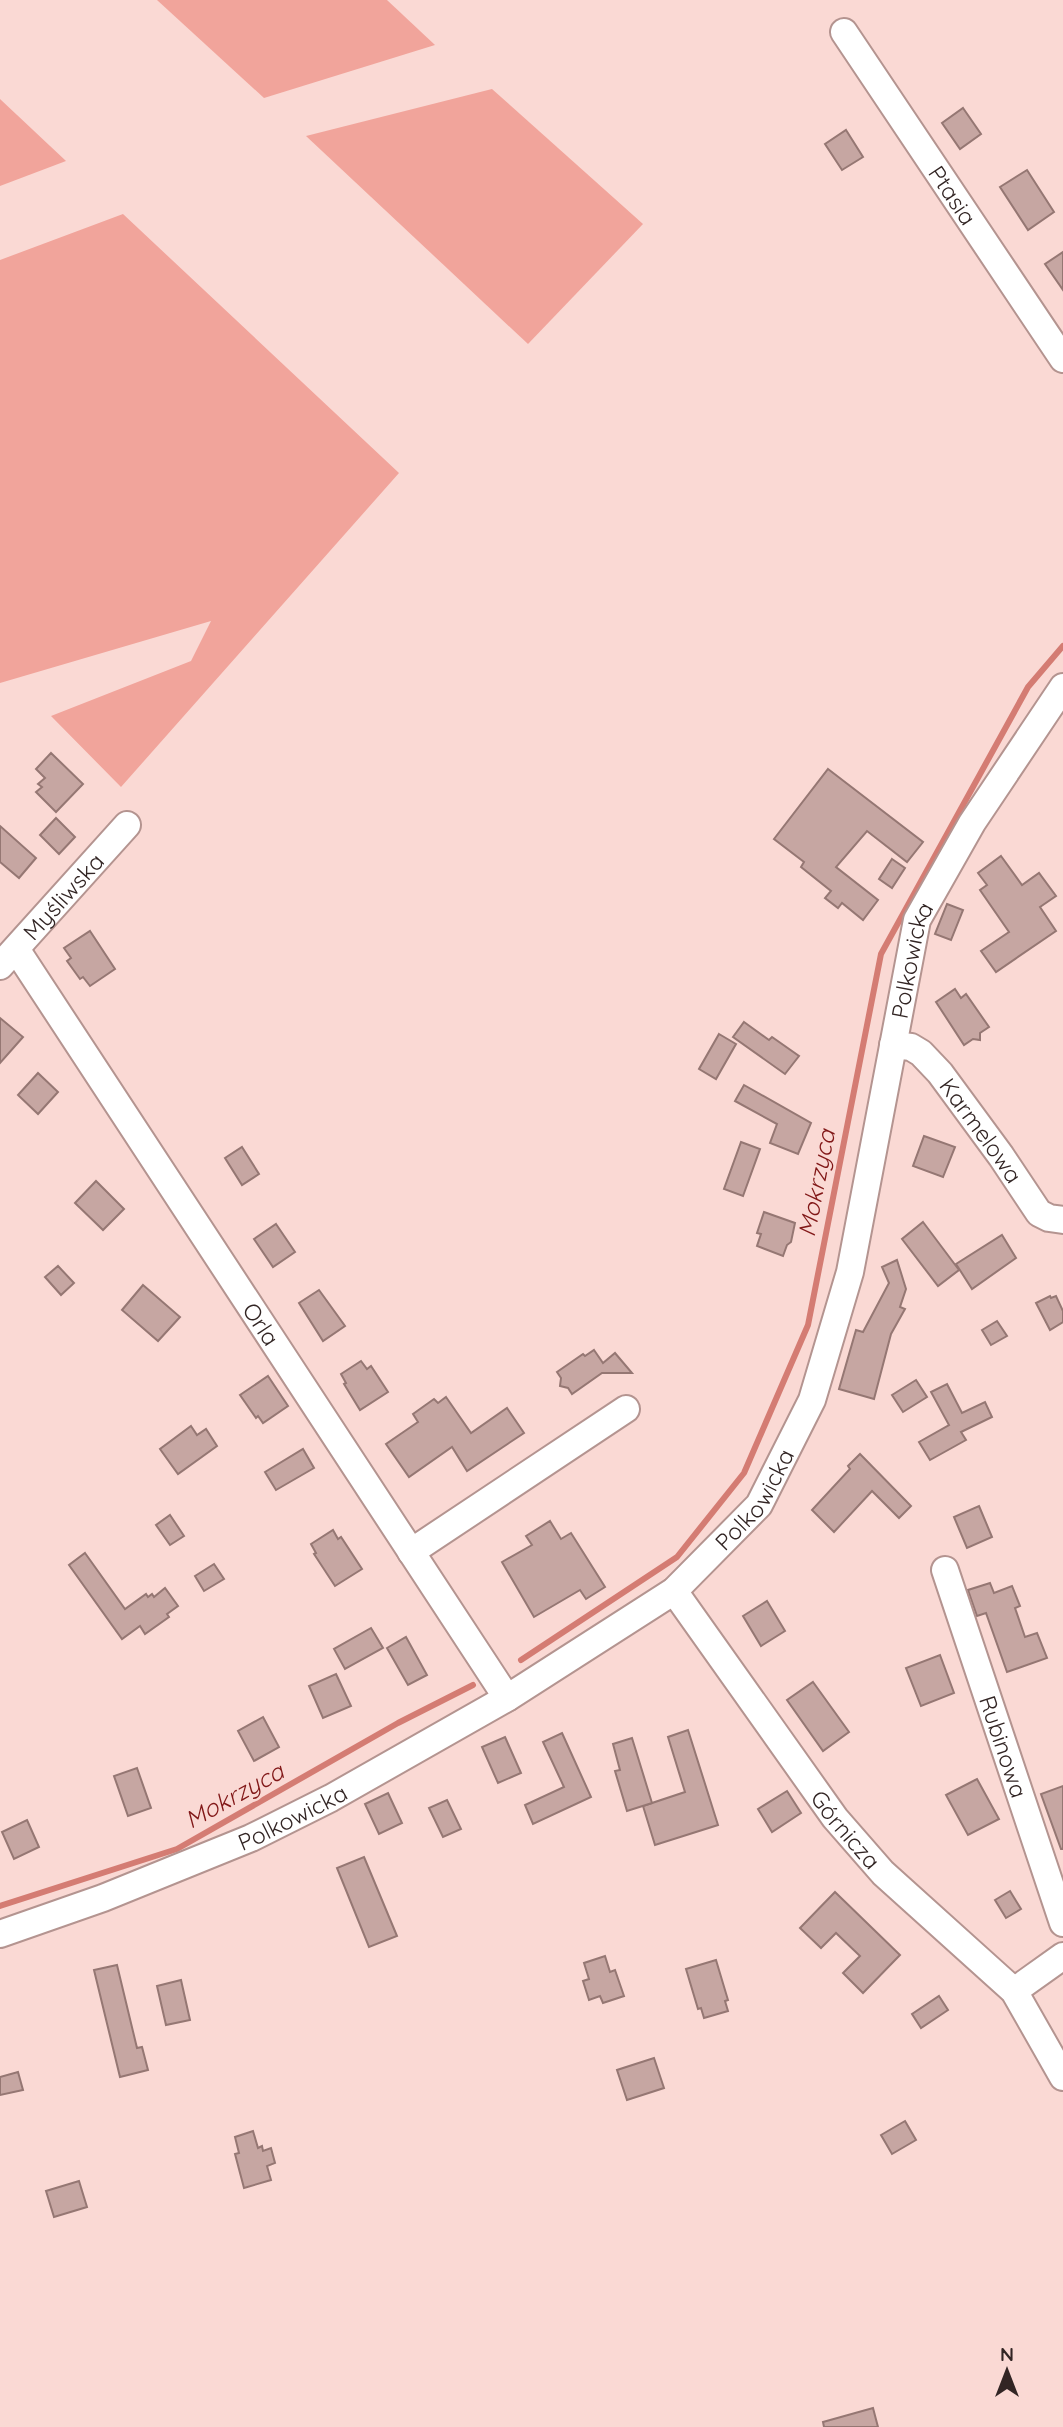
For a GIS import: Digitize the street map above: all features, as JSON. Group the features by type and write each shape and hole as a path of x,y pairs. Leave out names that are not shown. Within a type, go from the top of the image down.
{"street":[{"name":"Ptasia","path":"844,32 1063,359"},
{"name":"Polkowicka","path":"0,1934 125,1889 251,1838 331,1798 507,1698 674,1591 759,1505 812,1400 850,1272 917,920 972,823 1063,687"},
{"name":"Myśliwska","path":"8,958 127,825"},
{"name":"Orla","path":"8,958 507,1698"},
{"name":"Karmelowa","path":"893,1045 911,1047 921,1053 940,1073 986,1135 1039,1213 1049,1219 1063,1220"},
{"path":"411,1552 626,1409"},
{"name":"Rubinowa","path":"945,1570 1063,1923"},
{"name":"Górnicza","path":"674,1591 835,1818 883,1873 1014,1991 1063,2077"},
{"path":"1014,1991 1063,1956"}],"shaded area":[{"path":"157,0 387,0 435,45 264,98"},
{"path":"492,89 643,224 528,344 306,136"},
{"path":"0,99 66,161 0,186"},
{"path":"123,214 399,473 121,787 51,716 191,661 211,621 0,683 0,260"}],"building":[{"path":"963,108 981,134 960,149 942,123"},
{"path":"846,130 863,157 842,170 825,144"},
{"path":"1027,170 1054,212 1028,230 1000,187"},
{"path":"1063,252 1063,290 1045,264"},
{"path":"51,753 83,784 56,812 36,792 42,787 38,784 45,778 36,769"},
{"path":"828,769 923,842 907,862 867,831 836,867 878,900 863,920 842,903 838,908 825,898 831,891 801,867 804,862 774,839"},
{"path":"56,818 75,837 59,854 40,835"},
{"path":"0,826 36,858 19,878 0,862"},
{"path":"1001,856 1022,885 1039,873 1056,896 1040,907 1056,931 996,972 981,951 1009,932 980,890 987,885 978,873"},
{"path":"892,859 905,868 892,888 879,879"},
{"path":"947,904 963,910 951,940 935,934"},
{"path":"90,931 115,969 90,986 83,977 80,979 67,961 71,958 64,948"},
{"path":"955,989 961,998 966,994 989,1027 980,1033 980,1040 973,1039 964,1045 936,1002"},
{"path":"0,1018 23,1037 0,1063"},
{"path":"744,1022 769,1040 772,1037 799,1056 785,1074 733,1037"},
{"path":"719,1034 736,1044 716,1079 699,1069"},
{"path":"38,1073 58,1092 38,1114 18,1095"},
{"path":"744,1085 811,1123 798,1154 770,1143 777,1124 735,1101"},
{"path":"924,1136 955,1147 943,1177 913,1166"},
{"path":"741,1142 760,1149 743,1196 724,1189"},
{"path":"242,1147 259,1174 242,1185 225,1158"},
{"path":"96,1181 124,1209 103,1230 75,1203"},
{"path":"764,1212 795,1223 791,1242 783,1256 757,1246 761,1234 757,1233"},
{"path":"923,1222 959,1270 938,1286 902,1239"},
{"path":"276,1224 295,1252 273,1267 254,1239"},
{"path":"1002,1235 1016,1258 972,1289 956,1264"},
{"path":"897,1260 906,1289 900,1307 905,1309 891,1334 874,1399 839,1389 856,1330 863,1332 889,1283 882,1267"},
{"path":"58,1266 74,1283 61,1295 45,1277"},
{"path":"143,1285 180,1317 158,1341 122,1310"},
{"path":"319,1290 345,1326 323,1341 299,1303"},
{"path":"1056,1296 1063,1311 1063,1322 1050,1330 1036,1303"},
{"path":"997,1321 1007,1336 991,1345 982,1330"},
{"path":"594,1350 603,1363 615,1353 632,1373 602,1373 572,1394 568,1388 560,1386 561,1378 557,1372 583,1354 585,1356"},
{"path":"361,1361 367,1369 371,1366 388,1392 360,1410 341,1374"},
{"path":"268,1376 288,1406 263,1423 258,1416 256,1418 240,1395"},
{"path":"916,1380 927,1397 903,1412 892,1395"},
{"path":"947,1384 962,1413 985,1402 992,1417 961,1432 966,1440 930,1460 919,1442 949,1425 931,1392"},
{"path":"446,1397 471,1433 507,1408 524,1433 467,1471 452,1447 409,1477 386,1444 418,1422 413,1414 434,1399 438,1403"},
{"path":"191,1426 197,1435 206,1429 217,1446 178,1474 160,1449"},
{"path":"303,1449 314,1468 276,1490 265,1472"},
{"path":"860,1454 911,1506 899,1518 872,1491 834,1532 812,1510 850,1469 848,1466"},
{"path":"979,1506 992,1537 967,1548 954,1517"},
{"path":"170,1515 184,1536 170,1545 156,1525"},
{"path":"550,1521 561,1539 571,1533 605,1587 586,1599 580,1590 534,1617 502,1562 532,1545 526,1536"},
{"path":"333,1530 338,1539 341,1537 362,1569 335,1586 314,1554 316,1553 311,1544"},
{"path":"85,1553 125,1609 146,1594 148,1597 152,1594 154,1597 165,1588 178,1606 167,1614 169,1617 145,1634 140,1626 122,1639 69,1565"},
{"path":"214,1564 224,1579 204,1591 195,1576"},
{"path":"990,1583 994,1593 1012,1586 1020,1606 1015,1608 1025,1637 1037,1633 1047,1658 1007,1672 986,1613 977,1616 968,1590"},
{"path":"767,1601 785,1631 761,1646 743,1616"},
{"path":"371,1628 383,1648 345,1669 334,1649"},
{"path":"406,1637 427,1675 408,1685 387,1648"},
{"path":"940,1655 954,1693 921,1706 906,1668"},
{"path":"336,1674 351,1706 323,1718 309,1686"},
{"path":"813,1682 849,1732 823,1751 787,1700"},
{"path":"263,1717 279,1747 254,1761 238,1731"},
{"path":"688,1730 718,1825 655,1845 643,1806 685,1792 668,1737"},
{"path":"562,1733 591,1797 533,1824 525,1805 564,1787 543,1742"},
{"path":"505,1737 521,1773 498,1783 482,1747"},
{"path":"632,1738 652,1803 627,1811 615,1771 620,1770 613,1744"},
{"path":"137,1768 151,1808 128,1816 114,1776"},
{"path":"977,1779 999,1819 968,1835 946,1795"},
{"path":"1063,1786 1063,1849 1061,1849 1041,1794"},
{"path":"787,1791 801,1813 772,1832 758,1809"},
{"path":"388,1793 402,1823 379,1834 365,1804"},
{"path":"447,1800 461,1829 443,1837 429,1808"},
{"path":"27,1820 39,1847 14,1859 2,1832"},
{"path":"364,1857 397,1936 369,1947 337,1868"},
{"path":"1010,1891 1021,1909 1006,1918 995,1900"},
{"path":"835,1892 900,1955 863,1993 843,1973 860,1956 836,1933 821,1948 800,1928"},
{"path":"605,1956 610,1972 615,1970 624,1996 603,2003 600,1996 589,2000 583,1981 589,1979 584,1963"},
{"path":"716,1960 728,2000 725,2001 728,2011 704,2018 701,2008 698,2009 686,1969"},
{"path":"117,1965 137,2048 142,2047 148,2070 120,2077 94,1970"},
{"path":"181,1980 190,2020 166,2025 157,1986"},
{"path":"939,1996 948,2010 921,2028 912,2014"},
{"path":"654,2058 664,2088 627,2100 617,2070"},
{"path":"18,2072 23,2090 0,2095 0,2077"},
{"path":"905,2121 916,2140 892,2154 881,2135"},
{"path":"253,2131 258,2148 262,2146 263,2151 271,2148 275,2163 267,2166 271,2180 244,2188 235,2154 239,2153 235,2137"},
{"path":"79,2181 87,2207 54,2217 46,2191"},
{"path":"873,2408 878,2427 824,2427 823,2422"}],"waterway":[{"name":"Mokrzyca","path":"521,1660 677,1557 744,1473 808,1325 881,954 1028,687 1063,646"},
{"name":"Mokrzyca","path":"0,1906 177,1849 398,1723 473,1685"}]}
